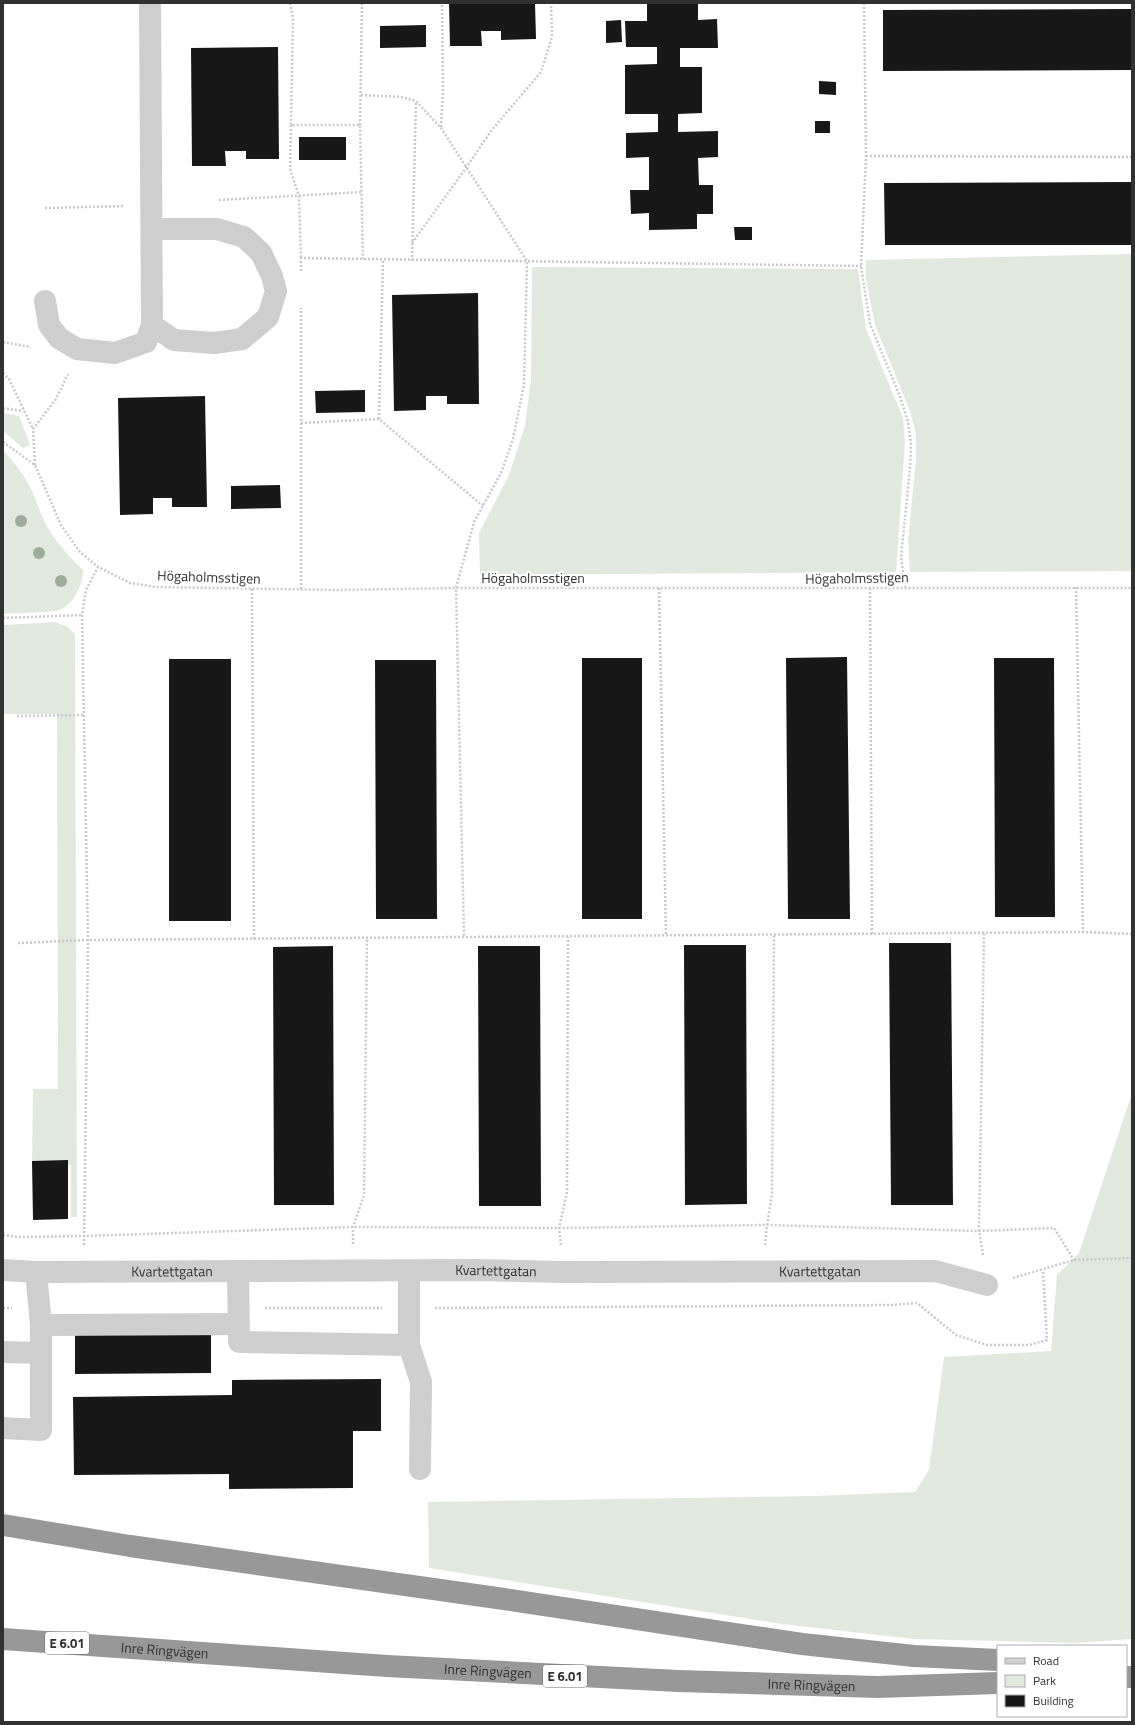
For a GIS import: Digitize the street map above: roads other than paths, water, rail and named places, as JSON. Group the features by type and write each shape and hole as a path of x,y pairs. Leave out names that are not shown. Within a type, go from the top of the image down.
{"highway":[{"path":"3,1525 130,1546 497,1598 802,1644 914,1656 997,1660"},
{"name":"Inre Ringvägen","path":"3,1639 387,1666 678,1681 878,1687 997,1683"}],"street":[{"path":"45,301 49,325 59,338 77,350 114,353 146,342 152,325 153,229 150,3"},
{"path":"152,325 174,340 214,343 242,339 268,317 276,291 272,276 261,253 244,236 217,229 153,229"},
{"name":"Kvartettgatan","path":"3,1270 36,1272 935,1271 987,1285"},
{"path":"238,1271 239,1342 409,1345"},
{"path":"409,1271 409,1345 422,1382 420,1469"},
{"path":"3,1428 41,1430 40,1316 36,1272"},
{"path":"40,1316 238,1316"},
{"path":"3,1352 41,1352"}]}
